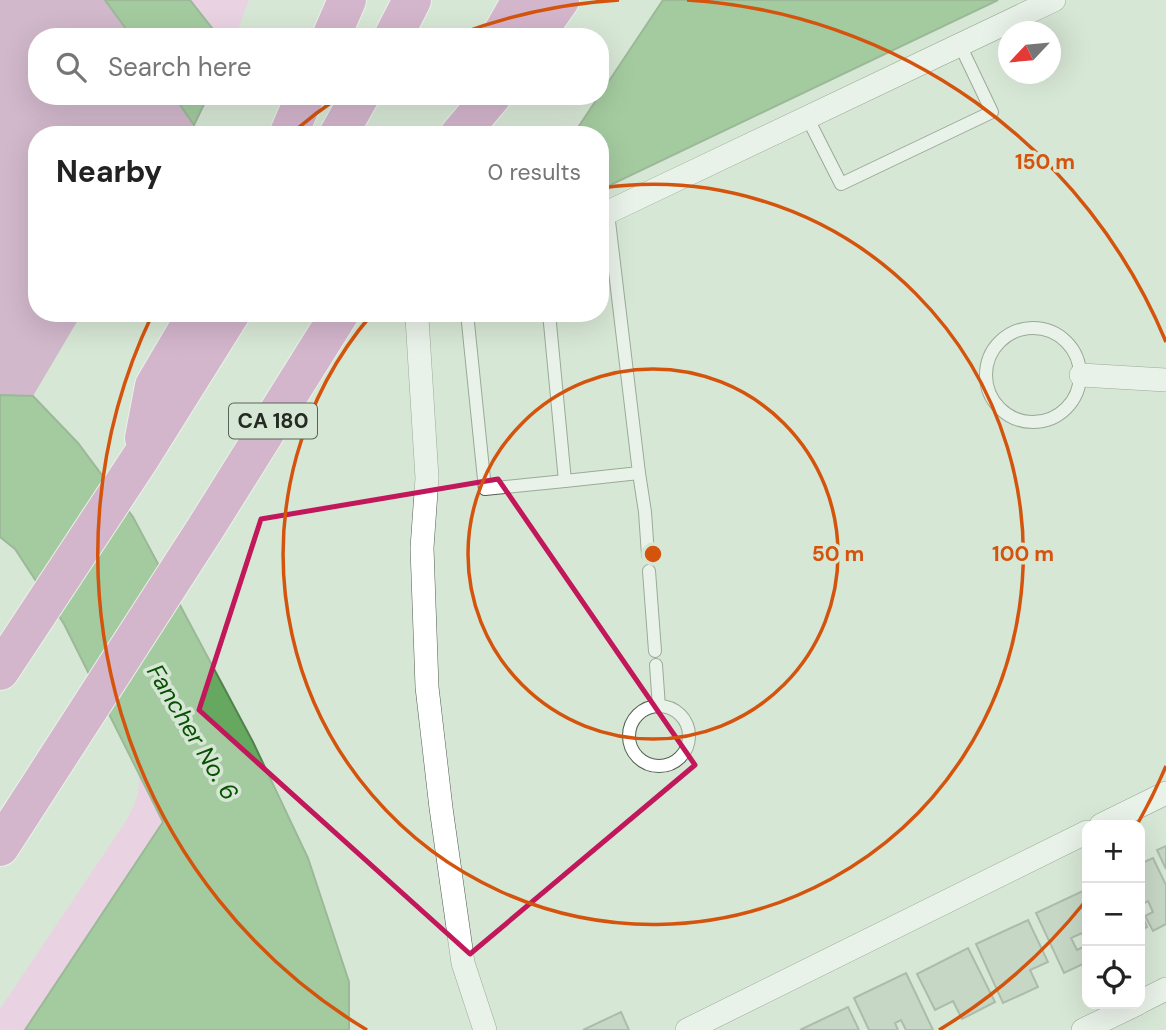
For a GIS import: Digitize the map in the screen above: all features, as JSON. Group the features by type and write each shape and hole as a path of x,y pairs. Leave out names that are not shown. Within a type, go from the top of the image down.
{"highway":[{"path":"335,28 347,0"},
{"path":"398,28 412,0"},
{"path":"505,28 521,0"},
{"path":"540,28 560,0"},
{"path":"292,126 301,105"},
{"path":"343,126 355,105"},
{"path":"453,126 464,105"},
{"path":"467,126 484,105"},
{"path":"141,457 154,386 192,322"},
{"path":"0,671 141,457 225,322"},
{"name":"CA 180","path":"0,847 335,322"}],"street":[{"path":"609,213 1054,0"},
{"path":"417,322 427,478 422,548 427,687 463,962 485,1030"},
{"path":"1081,375 1166,380"},
{"path":"1111,820 1166,793"},
{"path":"687,1030 1082,834"},
{"path":"1145,1000 1166,989"},
{"path":"1083,1030 1126,1009"}],"lane":[{"path":"807,117 841,184 854,178 992,112 960,44"},
{"path":"609,252 645,512 648,555"},
{"path":"468,322 485,489 639,473"},
{"path":"550,322 565,481"},
{"path":"1031,327 1060,335 1075,353 1081,375 1078,391 1070,405 1058,416 1043,422 1012,418 999,408 990,395 986,380 987,365 1002,338 1031,327"},
{"path":"649,571 655,651"},
{"path":"656,665 659,707"},
{"path":"659,707 673,709 680,715 689,733 684,752 677,760 658,766 648,764 633,751 630,733 632,723 638,716 645,710 659,707"}],"highlighted area":[{"path":"498,479 695,765 470,954 199,710 261,519"}],"shaded area":[{"path":"0,0 105,0 125,28 28,28 28,105 180,105 194,125 28,126 28,322 77,322 33,396 0,395"},
{"path":"190,0 249,0 238,28 212,28"},
{"path":"138,771 163,822 25,1030 0,1030 0,1009 133,808 139,785"}],"water":[{"path":"105,0 190,0 212,28 125,28"},
{"path":"663,0 998,0 609,186 609,126 579,126 593,105 609,105 609,81"},
{"path":"180,105 204,105 194,125"},
{"name":"Fancher No. 6","path":"0,395 33,396 78,443 133,517 253,742 308,858 349,982 349,1030 25,1030 163,822 64,624 15,549 0,537"}],"building":[{"path":"1166,846 1166,869 1157,850"},
{"path":"1153,858 1166,885 1166,924 1153,931 1145,916 1153,912 1148,901 1145,903 1145,862"},
{"path":"1082,891 1082,933 1071,938 1077,950 1082,948 1082,964 1064,973 1036,913"},
{"path":"1028,920 1048,962 1030,970 1038,987 1003,1003 976,944"},
{"path":"968,948 995,1002 962,1019 953,1001 935,1010 917,974"},
{"path":"906,973 933,1030 906,1030 901,1020 895,1023 898,1030 869,1030 854,998"},
{"path":"848,1007 859,1030 800,1030"},
{"path":"621,1012 629,1030 583,1030"}]}
